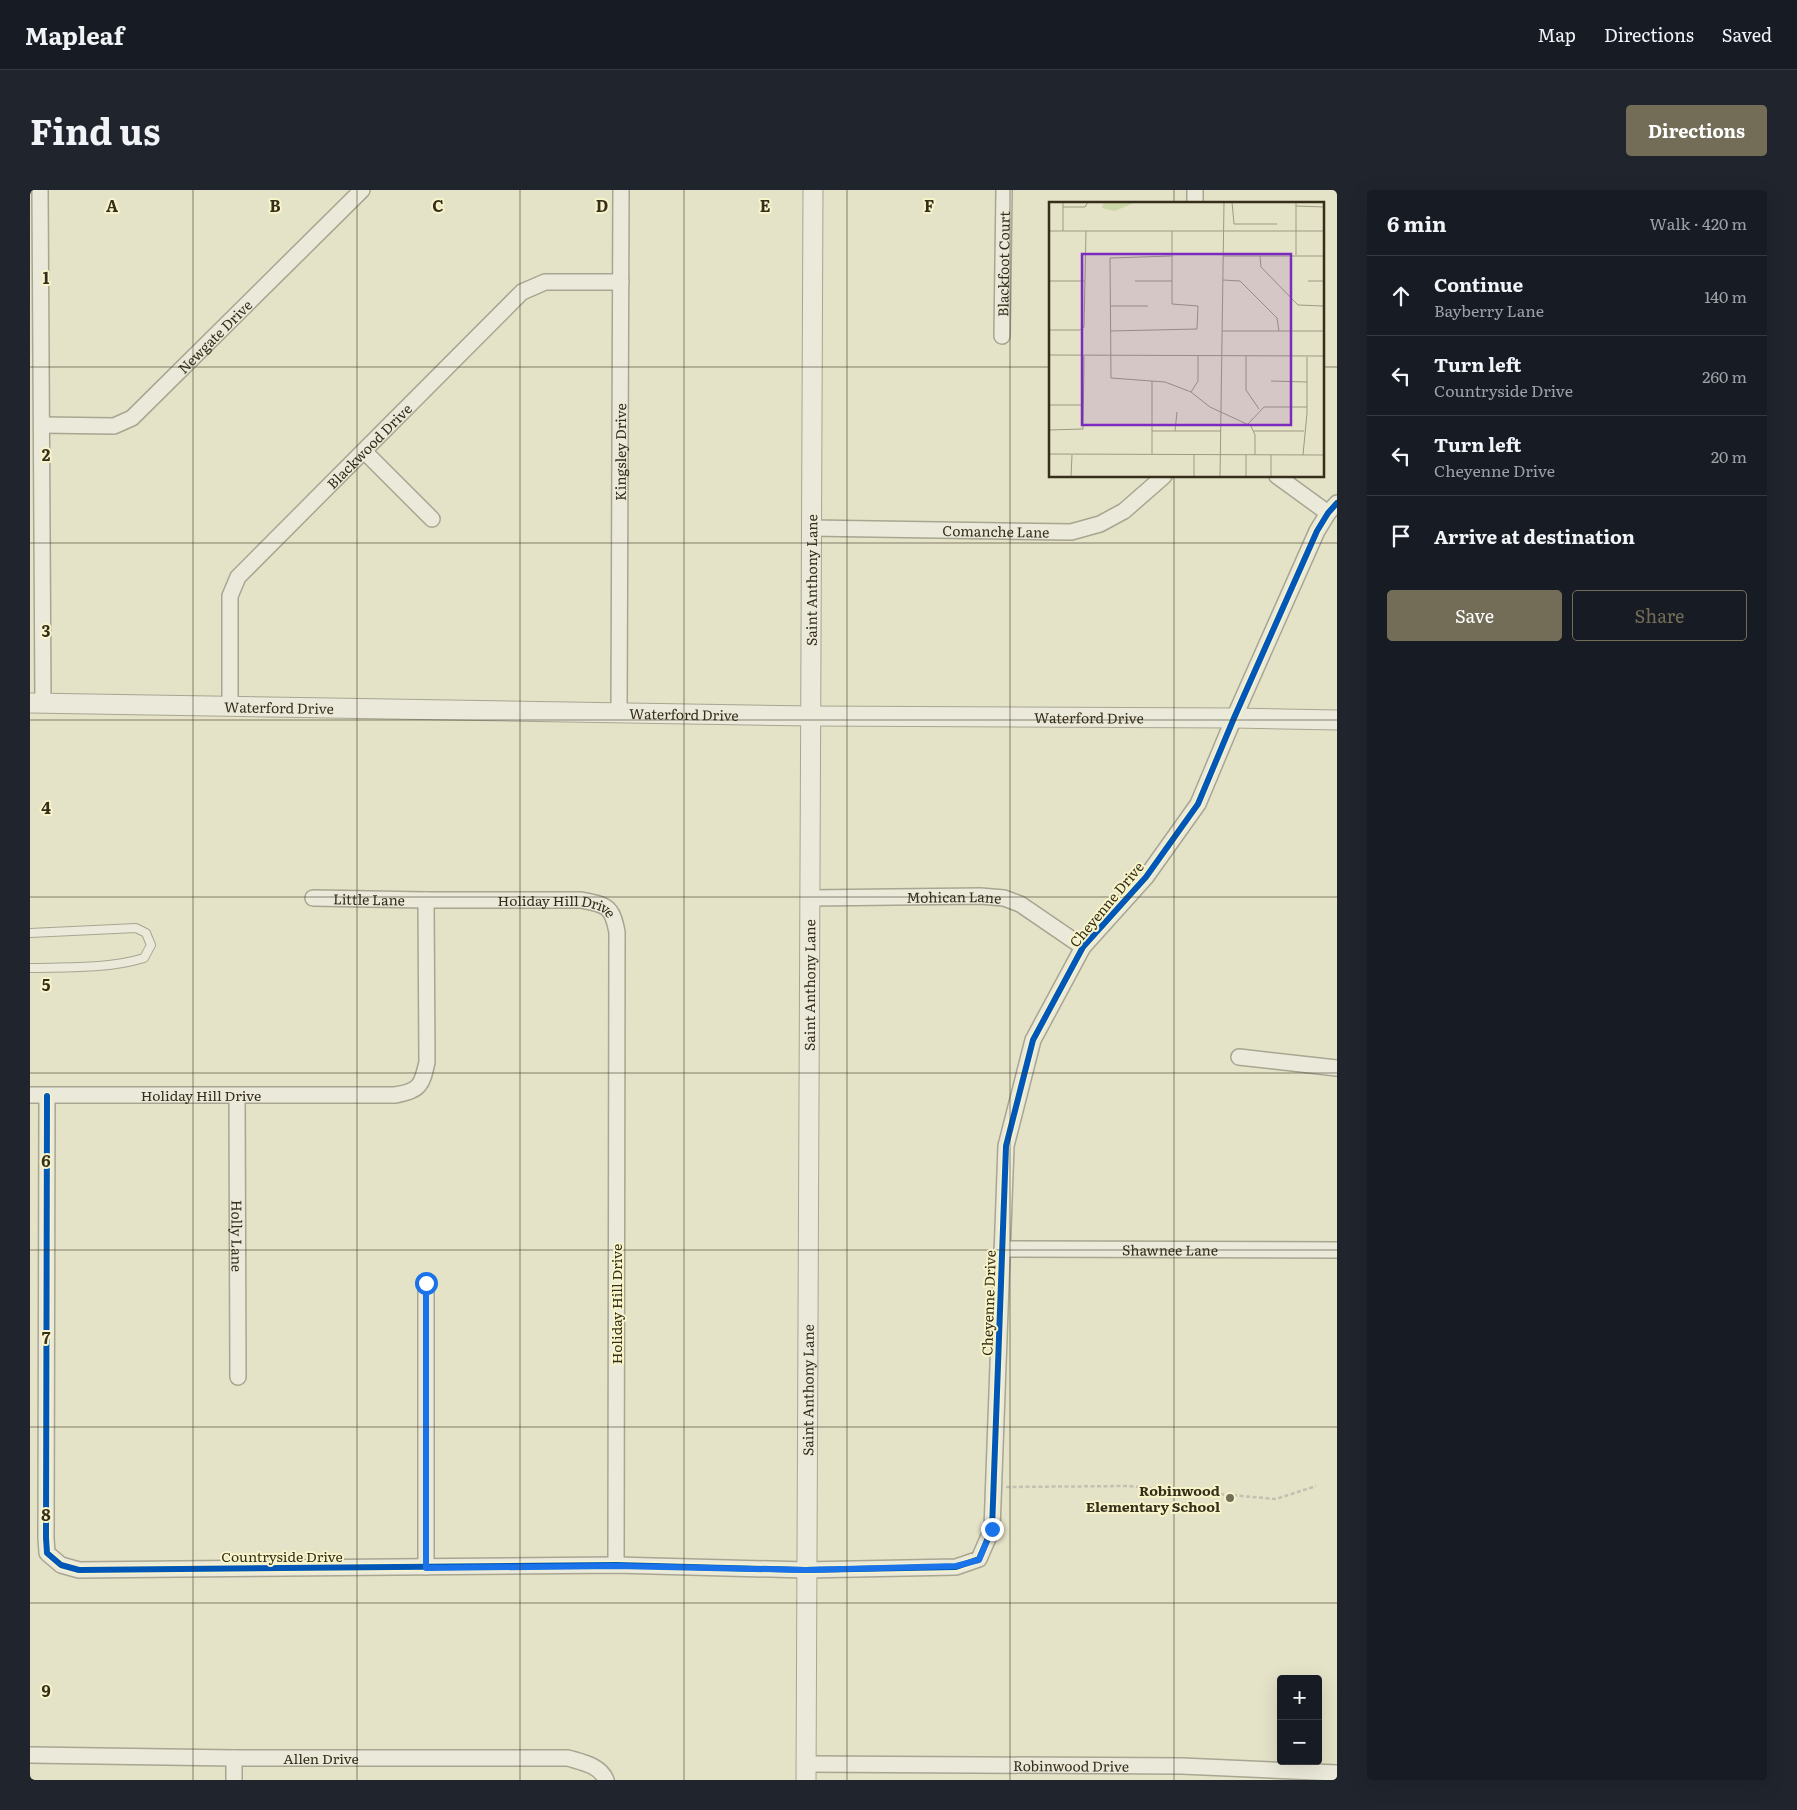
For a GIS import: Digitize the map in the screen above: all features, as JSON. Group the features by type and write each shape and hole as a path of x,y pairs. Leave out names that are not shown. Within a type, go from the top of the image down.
{"street":[{"path":"36,703 42,425 40,190"},
{"name":"Newgate Drive","path":"42,425 114,426 132,418 362,190"},
{"name":"Kingsley Drive","path":"619,713 621,190"},
{"name":"Saint Anthony Lane","path":"806,1772 805,1570 813,190"},
{"name":"Blackfoot Court","path":"1002,336 1004,190"},
{"name":"Blackwood Drive","path":"230,706 230,596 238,577 522,292 546,282 621,282"},
{"path":"364,451 432,519"},
{"name":"Comanche Lane","path":"811,528 1071,532 1100,524 1124,511 1162,478"},
{"path":"1280,478 1333,508"},
{"name":"Cheyenne Drive","path":"979,1560 992,1529 1006,1146 1034,1040 1083,947 1146,877 1198,804 1317,531 1333,508"},
{"name":"Waterford Drive","path":"36,703 811,716 1337,720"},
{"name":"Mohican Lane","path":"810,898 980,896 1004,898 1020,904 1083,947"},
{"name":"Little Lane","path":"313,898 426,900"},
{"name":"Holiday Hill Drive","path":"30,1096 395,1095 411,1092 423,1081 427,1062 426,900 581,900 603,904 614,916 617,932 616,1566"},
{"path":"1239,1057 1337,1068"},
{"name":"Countryside Drive","path":"47,1096 46,1538 48,1553 61,1566 79,1570 616,1566 805,1570 956,1566 979,1560"},
{"name":"Holly Lane","path":"237,1096 238,1377"},
{"name":"Shawnee Lane","path":"1002,1249 1337,1250"},
{"path":"426,1283 426,1568"},
{"name":"Allen Drive","path":"30,1755 234,1758 568,1758 591,1765 604,1775 606,1780"},
{"path":"234,1758 234,1780"},
{"name":"Robinwood Drive","path":"806,1772 1337,1773"}],"lane":[{"path":"30,933 136,928 146,933 151,945 144,958 129,962 113,965 30,968"}],"path":[{"path":"994,1487 1127,1486 1276,1499 1316,1486"}],"cycle path":[{"path":"47,1096 46,1538 47,1553 61,1565 79,1570 616,1565 805,1570 956,1567 979,1559 992,1529 1006,1146 1033,1040 1083,947 1146,877 1198,804 1317,531 1328,513 1337,503"}],"place":[{"name":"Robinwood Elementary School","path":"1230,1498"}],"route":[{"path":"426,1283 426,1568 616,1566 805,1570 956,1566 979,1560 992,1529"}]}
